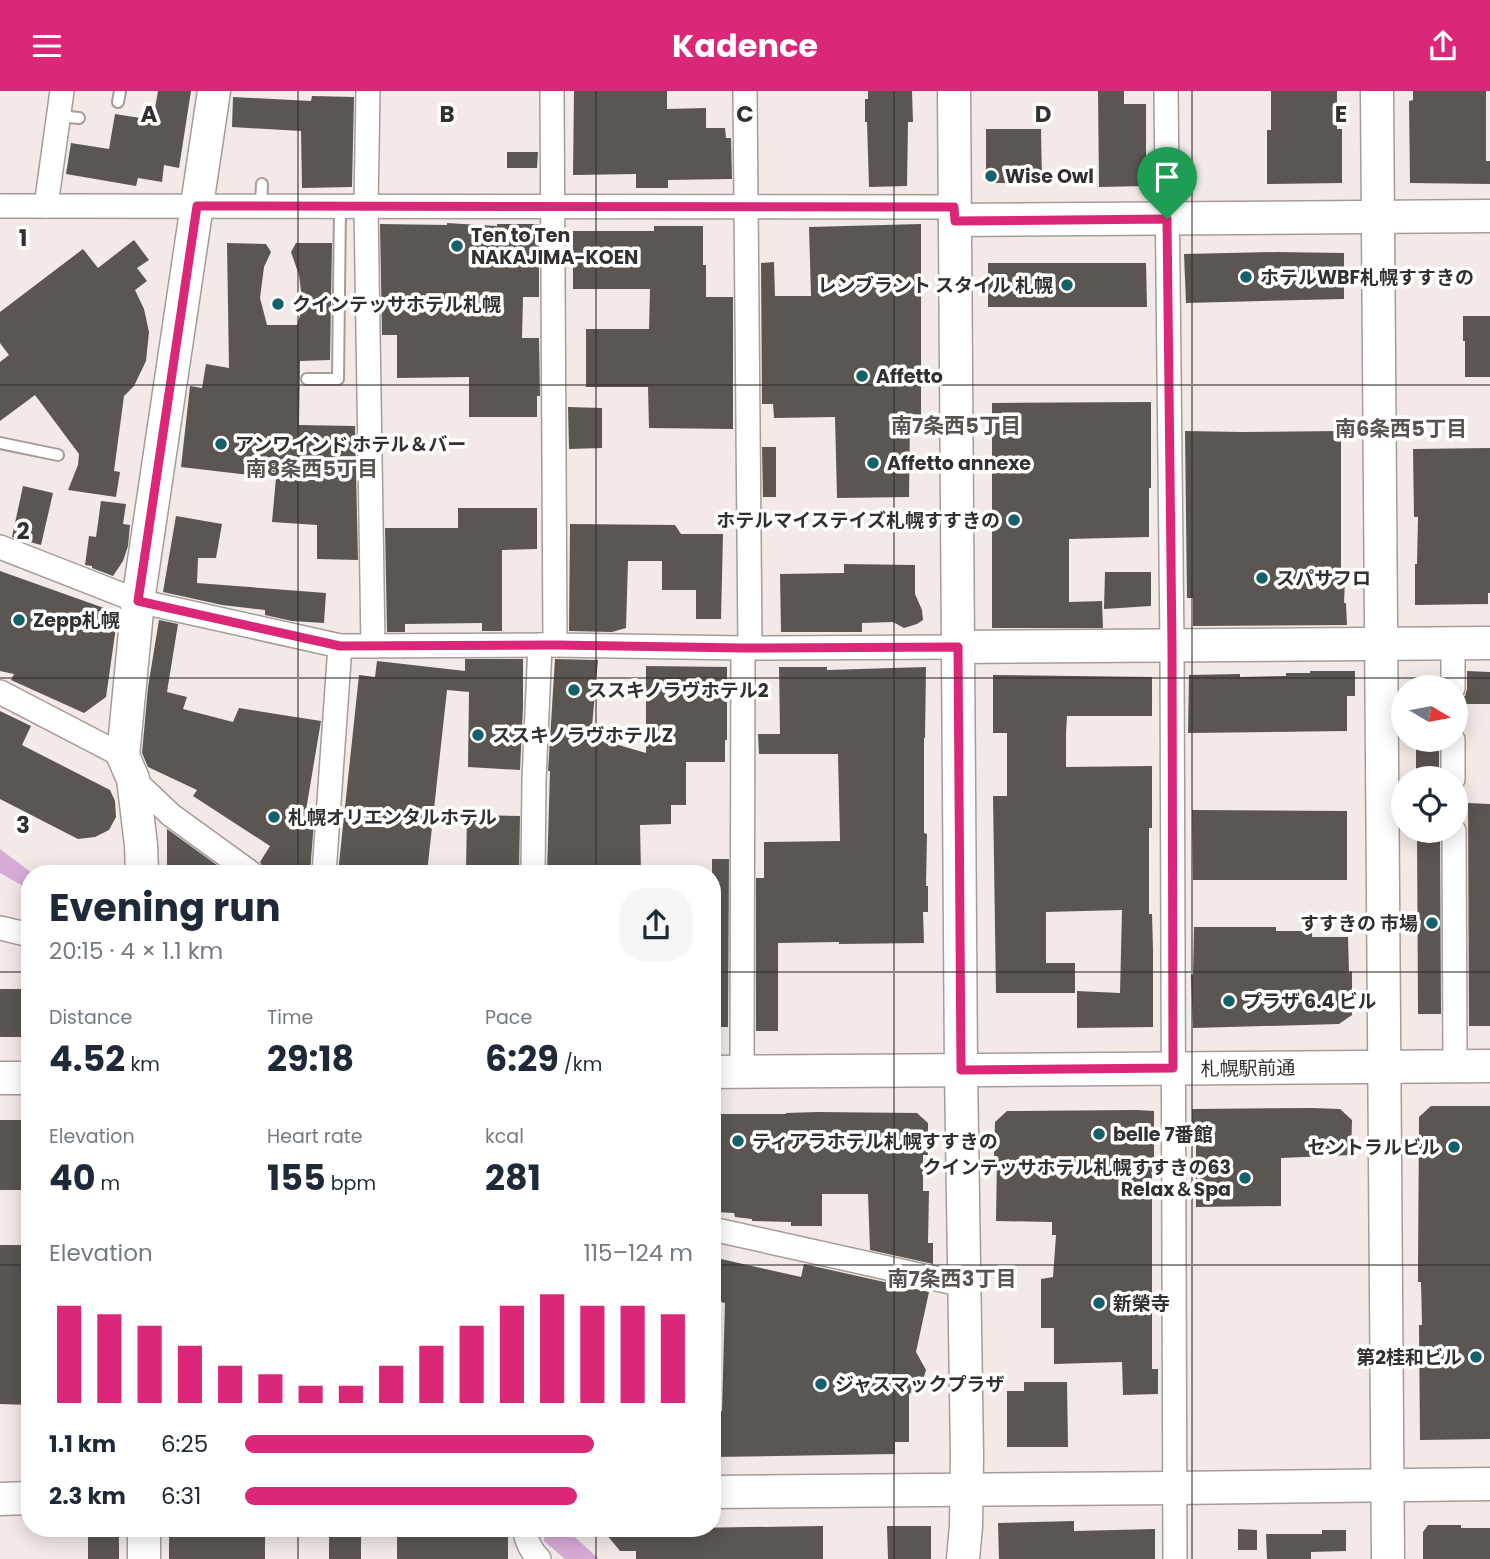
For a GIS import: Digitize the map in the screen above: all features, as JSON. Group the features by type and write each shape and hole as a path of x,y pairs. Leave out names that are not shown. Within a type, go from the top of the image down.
{"street":[{"path":"46,206 69,117 62,91"},
{"path":"142,865 142,845 128,768 138,601 197,206 209,155 214,91"},
{"path":"368,91 366,206 373,646"},
{"path":"533,865 534,780 548,645 552,91"},
{"path":"727,1072 747,648 745,91"},
{"path":"954,91 961,1070 967,1456 963,1559"},
{"path":"1166,91 1172,647 1175,1559"},
{"path":"1377,91 1388,1559"},
{"path":"0,206 197,206 262,195 340,206 439,203 745,207 1167,219 1490,216"},
{"path":"0,547 138,601 340,646 1172,647 1490,643"},
{"path":"1453,644 1453,675"},
{"path":"325,865 340,646"},
{"path":"0,692 128,768 171,815 240,865"},
{"path":"1454,843 1455,1066"},
{"path":"0,928 21,933"},
{"name":"札幌駅前通","path":"727,1072 1490,1066"},
{"path":"0,1078 21,1078"},
{"path":"721,1231 964,1285"},
{"path":"721,1492 1490,1484"},
{"path":"0,1499 21,1498"},
{"path":"144,1537 144,1559"},
{"path":"526,1537 533,1553 539,1559"}],"lane":[{"path":"307,379 338,379 340,206"},
{"path":"0,443 58,456"}],"shaded area":[{"path":"0,849 21,865 21,885 0,873"},
{"path":"544,1537 575,1537 599,1559 565,1559 544,1541"}],"building":[{"path":"158,91 191,91 179,168 164,165 162,182 138,178 136,186 66,174 71,143 109,149 115,114 153,120"},
{"path":"574,91 667,91 667,109 706,108 706,128 725,128 726,138 731,138 732,179 668,180 668,188 636,188 636,174 573,175"},
{"path":"868,91 912,91 913,122 908,122 907,186 869,187 865,122 865,99 868,99"},
{"path":"1098,91 1124,91 1124,104 1146,104 1146,186 1099,187"},
{"path":"1271,91 1337,91 1337,129 1342,129 1342,183 1267,184 1267,130 1271,130"},
{"path":"1413,91 1486,91 1486,161 1490,161 1490,184 1410,183 1409,101 1413,100"},
{"path":"312,96 354,97 352,187 302,188 301,131 232,127 233,97 311,101"},
{"path":"986,129 1041,129 1042,183 986,183"},
{"path":"507,152 538,152 537,168 507,168"},
{"path":"447,223 497,226 539,224 539,297 523,297 522,338 539,338 540,396 537,396 537,417 469,417 469,377 397,378 397,335 382,335 380,224"},
{"path":"921,224 921,417 910,417 909,497 837,498 835,417 774,418 773,404 762,404 761,263 774,262 775,296 811,296 809,227"},
{"path":"654,226 703,226 706,297 733,297 733,429 649,428 648,387 586,387 586,329 649,329 650,289 573,289 573,231 654,231"},
{"path":"134,240 149,260 137,268 147,281 135,290 144,309 149,332 146,361 134,386 124,396 114,471 120,472 116,497 68,490 78,465 79,454 35,395 0,421 0,362 9,355 0,343 0,312 83,249 98,268"},
{"path":"227,243 266,244 271,252 264,267 260,298 267,325 297,325 302,309 301,291 291,252 296,243 332,243 330,360 300,361 299,425 355,426 358,560 317,559 317,525 272,522 276,478 181,467 190,386 202,388 206,364 229,368"},
{"path":"1344,253 1344,299 1186,303 1184,254"},
{"name":"レンブラント スタイル 札幌","path":"988,263 1146,263 1147,307 988,307"},
{"path":"1463,316 1490,316 1490,377 1465,377"},
{"path":"1151,402 1149,537 1069,539 1069,602 1102,601 1103,628 992,628 992,403"},
{"path":"568,407 602,408 602,448 569,449"},
{"path":"1185,431 1341,431 1341,571 1342,581 1345,580 1347,625 1193,626 1193,598 1187,598"},
{"path":"762,447 776,447 776,497 763,497"},
{"path":"1490,448 1488,604 1415,605 1418,517 1414,517 1413,449"},
{"path":"23,486 53,493 41,545 12,537"},
{"path":"101,501 126,504 123,524 130,525 123,561 113,576 85,565 89,536 96,537"},
{"path":"458,508 537,508 537,549 502,550 502,631 482,631 482,623 405,624 405,632 387,632 385,528 458,528"},
{"path":"176,516 222,524 216,558 198,558 197,583 326,593 324,623 292,621 265,615 265,610 222,605 163,592"},
{"path":"570,524 675,525 681,534 723,534 721,619 696,619 696,590 662,590 662,561 628,561 626,628 612,632 569,631"},
{"path":"844,564 915,565 915,594 923,620 904,628 893,622 862,623 862,632 781,632 780,574 844,573"},
{"path":"0,571 118,613 106,697 84,713 11,680 14,674 0,671"},
{"path":"1105,572 1151,572 1151,606 1104,609"},
{"path":"159,620 178,624 167,692 187,697 183,709 233,722 239,708 321,721 305,816 314,821 311,865 262,865 260,862 270,846 193,796 197,790 148,767 142,753 148,687"},
{"path":"465,659 523,659 520,770 468,767 469,692 447,690 428,865 339,865 359,675 375,677 377,661 465,671"},
{"path":"555,659 598,660 591,737 646,753 646,666 727,667 725,762 686,762 686,805 671,805 671,824 640,825 641,865 547,865 548,771"},
{"path":"779,667 827,667 827,670 926,667 924,833 927,834 928,912 923,912 924,943 778,943 778,1031 756,1031 756,878 764,878 764,842 840,841 838,754 759,754 758,734 780,734"},
{"path":"1355,671 1355,696 1347,696 1347,731 1188,733 1189,675 1286,676 1286,673"},
{"path":"1467,671 1490,672 1490,704 1468,704"},
{"path":"993,675 1152,677 1152,716 1067,716 1066,767 1152,766 1149,914 1152,914 1153,1027 1077,1028 1077,991 1120,993 1122,910 1046,912 1046,963 1075,963 1075,993 996,993 993,796 1007,796 1007,733 993,733"},
{"path":"0,711 31,726 22,745 110,790 115,801 116,817 109,830 95,837 78,839 0,799"},
{"path":"1416,753 1439,753 1439,766 1416,766"},
{"path":"1468,803 1490,804 1490,1026 1469,1026"},
{"path":"1192,810 1347,811 1347,880 1193,880"},
{"path":"467,815 520,816 519,865 466,865"},
{"path":"167,829 217,865 167,865"},
{"name":"すすきの 市場","path":"1417,843 1440,843 1441,1014 1418,1014"},
{"path":"712,859 729,859 728,1027 721,1027 721,865 712,865"},
{"path":"1194,927 1276,927 1276,931 1312,931 1312,937 1348,937 1349,972 1352,971 1352,1015 1339,1024 1193,1028 1191,975"},
{"path":"0,989 21,989 21,1037 0,1037"},
{"path":"1431,1106 1490,1106 1490,1439 1420,1440 1419,1325 1422,1325 1421,1282 1418,1282 1419,1117"},
{"path":"1192,1109 1340,1109 1352,1120 1351,1155 1281,1158 1281,1206 1196,1207 1196,1134 1192,1134"},
{"path":"1007,1111 1154,1111 1152,1369 1158,1369 1158,1394 1123,1395 1122,1362 1054,1364 1054,1328 1041,1328 1041,1279 1053,1277 1056,1235 1052,1235 1052,1222 996,1221 995,1122"},
{"path":"917,1113 928,1123 928,1155 923,1155 923,1191 929,1191 928,1243 933,1243 933,1264 870,1250 868,1194 822,1194 822,1226 791,1226 791,1222 752,1221 735,1217 734,1213 721,1212 721,1114"},
{"path":"0,1120 21,1120 21,1190 0,1190"},
{"path":"0,1245 21,1245 21,1405 0,1404"},
{"name":"ジャスマックプラザ","path":"721,1259 801,1277 804,1264 929,1292 916,1352 926,1370 923,1380 909,1394 909,1442 895,1442 895,1454 721,1457 725,1303 721,1302"},
{"path":"1024,1382 1067,1382 1068,1447 1007,1447 1007,1391 1024,1391"},
{"path":"1074,1521 1074,1531 1155,1529 1155,1559 999,1559 998,1523"},
{"path":"1428,1525 1490,1528 1490,1559 1423,1559 1423,1532"},
{"path":"823,1526 823,1559 636,1559 636,1551 620,1551 609,1537 721,1537 721,1528"},
{"path":"887,1526 931,1526 931,1559 888,1559"},
{"path":"1238,1529 1257,1530 1257,1550 1238,1550"},
{"path":"1322,1530 1346,1530 1346,1551 1311,1552 1311,1559 1267,1559 1266,1534 1322,1534"},
{"path":"88,1537 119,1537 119,1559 88,1559"},
{"path":"169,1537 265,1537 265,1559 169,1559"},
{"path":"329,1537 361,1537 361,1559 329,1559"},
{"path":"397,1537 508,1537 508,1559 397,1559"}],"place":[{"name":"Wise Owl","path":"991,176"},
{"name":"Ten to Ten NAKAJIMA-KOEN","path":"457,246"},
{"name":"ホテルWBF札幌すすきの","path":"1246,277"},
{"name":"レンブラント スタイル 札幌","path":"1067,285"},
{"name":"クインテッサホテル札幌","path":"278,304"},
{"name":"Affetto","path":"862,376"},
{"name":"アンワインド ホテル＆バー","path":"221,444"},
{"name":"Affetto annexe","path":"873,463"},
{"name":"ホテルマイステイズ札幌すすきの","path":"1014,520"},
{"name":"スパサフロ","path":"1262,578"},
{"name":"Zepp札幌","path":"19,620"},
{"name":"ススキノラヴホテル2","path":"574,690"},
{"name":"ススキノラヴホテルZ","path":"478,735"},
{"name":"札幌オリエンタルホテル","path":"274,817"},
{"name":"すすきの 市場","path":"1432,923"},
{"name":"プラザ 6.4 ビル","path":"1229,1001"},
{"name":"belle 7番館","path":"1099,1134"},
{"name":"ティアラホテル札幌すすきの","path":"738,1141"},
{"name":"セントラルビル","path":"1454,1147"},
{"name":"クインテッサホテル札幌すすきの63 Relax＆Spa","path":"1245,1178"},
{"name":"新榮寺","path":"1099,1303"},
{"name":"第2桂和ビル","path":"1476,1357"},
{"name":"ジャスマックプラザ","path":"821,1384"}],"district":[{"name":"南7条西5丁目","path":"956,426"},
{"name":"南6条西5丁目","path":"1401,429"},
{"name":"南8条西5丁目","path":"312,469"},
{"name":"南7条西3丁目","path":"952,1279"}],"route":[{"path":"197,206 954,207 955,221 1167,219 1173,1068 961,1070 958,647 340,646 138,601 197,206"}]}
